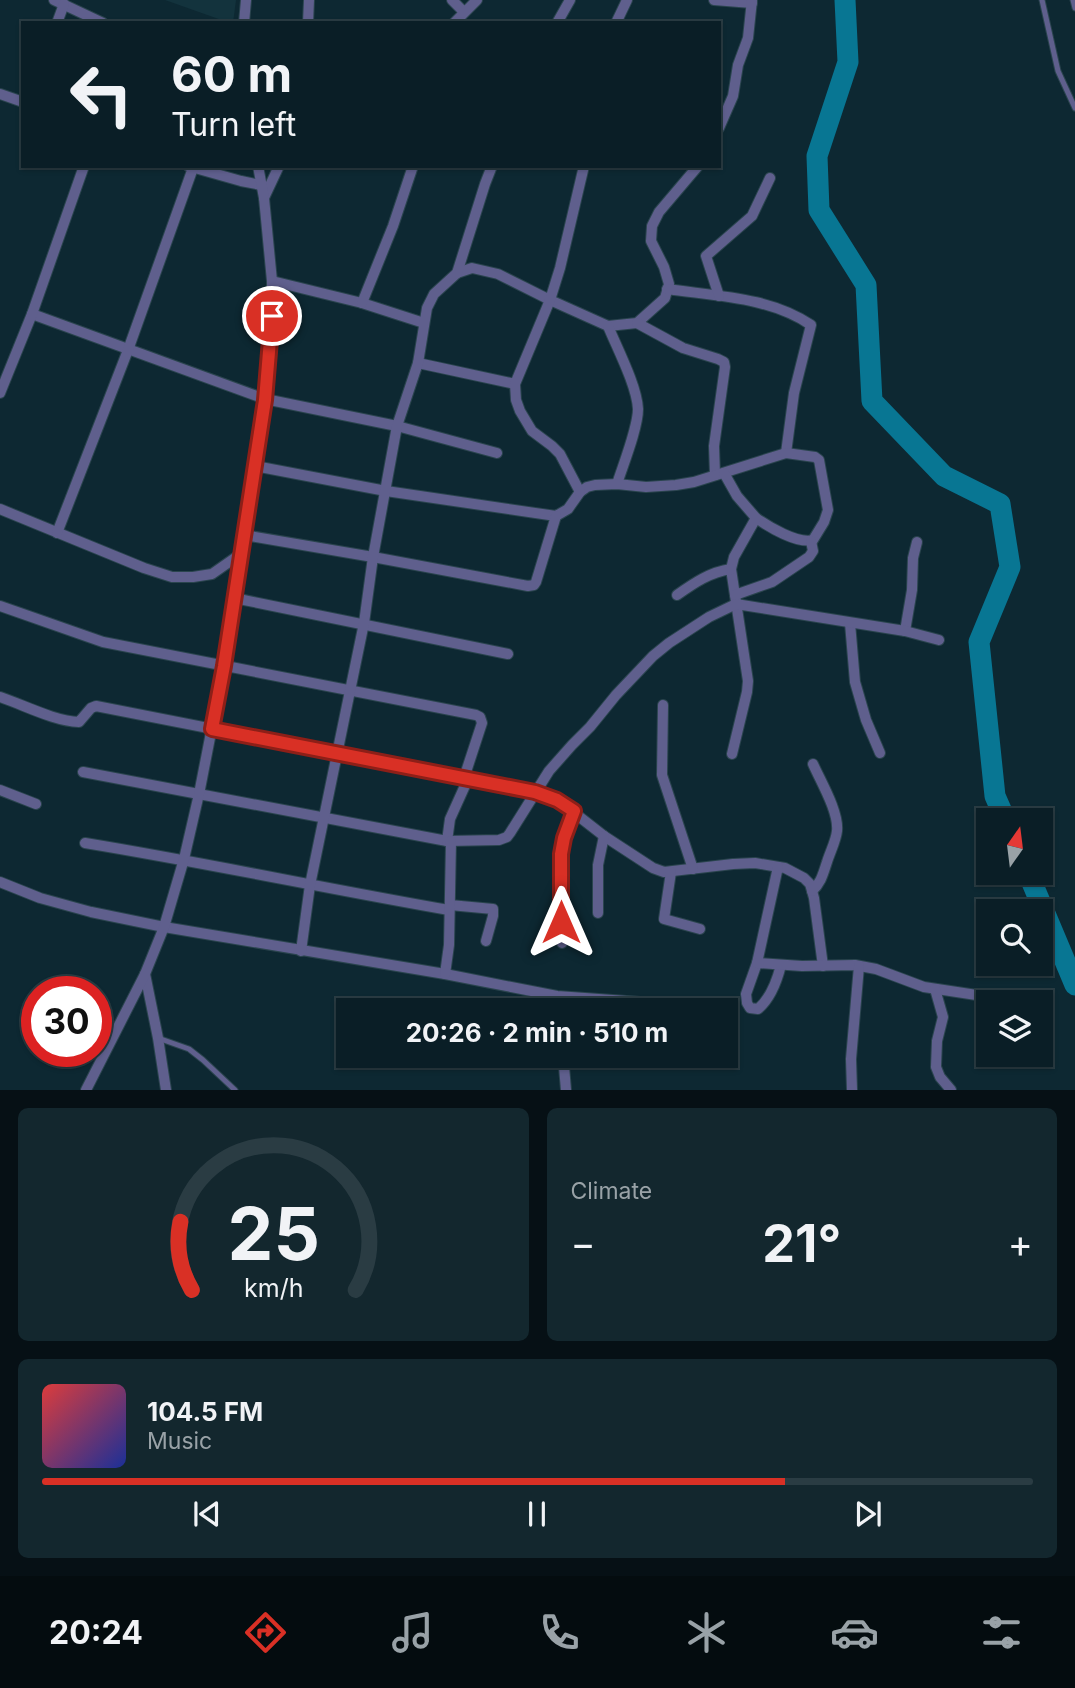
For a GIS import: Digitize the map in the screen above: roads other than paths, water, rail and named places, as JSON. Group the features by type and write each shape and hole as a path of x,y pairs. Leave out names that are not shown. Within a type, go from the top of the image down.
{"street":[{"path":"244,21 246,0"},
{"path":"308,21 309,0"},
{"path":"452,0 464,12"},
{"path":"456,21 477,0"},
{"path":"557,21 570,0"},
{"path":"618,21 627,0"},
{"path":"714,0 752,1 748,38 738,65 733,96 721,123"},
{"path":"57,21 59,2 99,21"},
{"path":"1,97 21,102"},
{"path":"0,393 32,314 83,168"},
{"path":"57,533 128,350 190,168"},
{"path":"194,168 261,185"},
{"path":"86,1090 145,974 164,927 199,794 224,666 265,400 272,316 272,281 258,168"},
{"path":"264,198 278,168"},
{"path":"362,303 393,226 412,168"},
{"path":"457,273 491,168"},
{"path":"580,492 560,454 533,431 520,411 515,384 550,300 584,168"},
{"path":"301,951 310,885 364,624 373,556 397,426 418,363 427,308 434,294 457,273 472,268 498,274 608,326 637,323 665,298 669,284 651,241 652,226 659,212 696,168"},
{"path":"719,296 706,257 751,216 770,178"},
{"path":"272,281 362,303 424,323"},
{"path":"667,289 770,305 811,325 794,393 786,453"},
{"path":"32,314 265,400 397,426 497,453"},
{"path":"637,323 683,348 724,362 714,446 720,474 756,518 771,528 811,541"},
{"path":"608,326 633,388 638,409 617,484"},
{"path":"418,363 515,384"},
{"path":"83,772 449,841 490,841 507,837 558,760 653,656 736,599 772,582 809,557 813,551 811,541 819,531 828,510 819,460 815,457 786,453 676,485 646,487 617,484 587,487 568,509 556,516 386,491 255,466"},
{"path":"0,509 172,577 212,574 242,553"},
{"path":"244,535 373,556 528,586 534,585 556,516"},
{"path":"732,754 748,681 731,569 734,557 756,518"},
{"path":"905,631 917,542"},
{"path":"677,595 699,580 720,570 731,569"},
{"path":"234,598 508,654"},
{"path":"736,599 939,639"},
{"path":"0,606 103,642 480,717 482,723 466,779 450,819 449,945 445,974"},
{"path":"850,623 855,682 866,720 880,753"},
{"path":"0,697 73,722 79,722 96,706 535,792 557,800 604,836 653,868 664,872 744,863 778,867 804,878 810,884 823,966"},
{"path":"663,705 662,775 693,869"},
{"path":"813,764 834,811 837,833 819,886 813,891"},
{"path":"0,790 36,804"},
{"path":"562,943 561,854 574,811"},
{"path":"598,913 598,865 604,836"},
{"path":"85,843 449,908 493,909 486,941"},
{"path":"778,867 757,963 746,994 750,1008 758,1009 769,996 781,965"},
{"path":"671,872 664,920 700,929"},
{"path":"0,882 40,898 91,912 164,927 445,974 557,996 585,998"},
{"path":"757,963 859,966 876,969 924,987 976,995"},
{"path":"852,1090 851,1059 859,966"},
{"path":"145,974 166,1090"},
{"path":"935,989 943,1017 937,1041 936,1067 940,1077 951,1090"},
{"path":"564,1068 566,1090"}],"lane":[{"path":"1042,0 1058,71 1075,108"},
{"path":"1073,0 1075,8"},
{"path":"158,1038 188,1049 235,1090"}],"waterway":[{"path":"845,0 848,62 817,156 819,210 866,285 872,401 944,476 1000,504 1010,567 979,642 995,796 1000,808"},
{"path":"1033,886 1075,985"}]}
